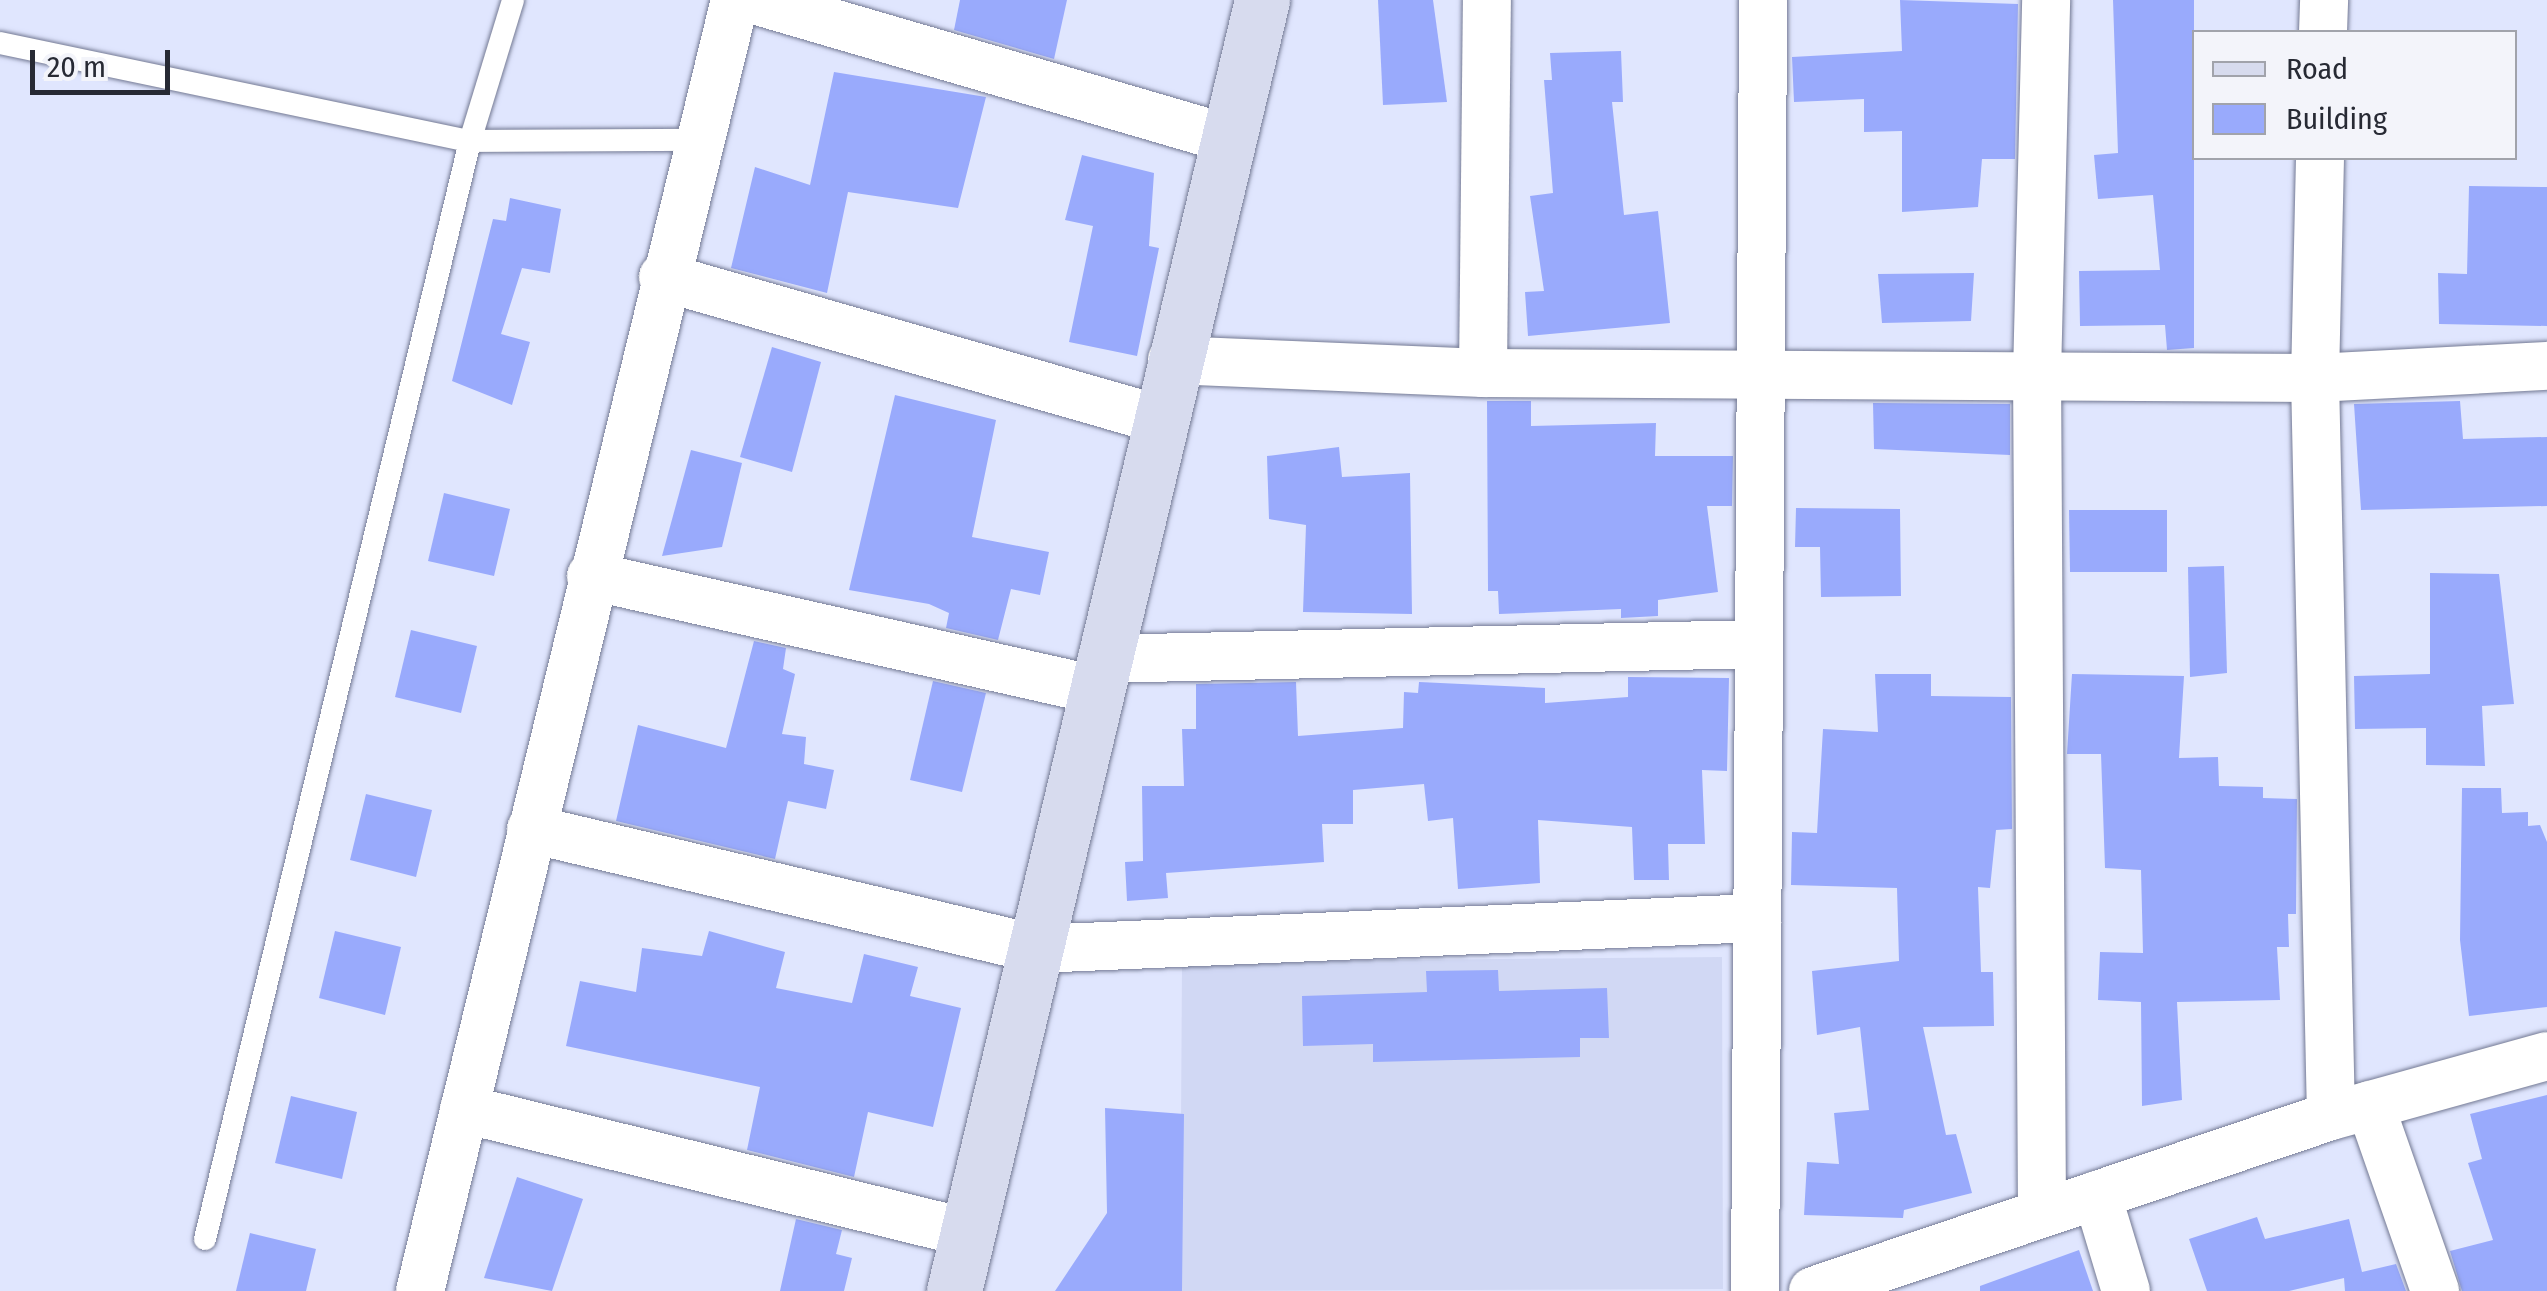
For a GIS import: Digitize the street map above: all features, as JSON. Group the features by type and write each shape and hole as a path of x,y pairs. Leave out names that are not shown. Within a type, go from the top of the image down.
{"street":[{"path":"420,1291 696,140 735,0"},
{"path":"754,0 1228,139"},
{"path":"954,1291 1172,360 1262,0"},
{"path":"1483,373 1487,0"},
{"path":"1756,1291 1763,0"},
{"path":"2042,1210 2036,375 2046,0"},
{"path":"2324,0 2324,30"},
{"path":"2320,160 2315,378 2350,1110 2435,1291"},
{"path":"663,277 1158,419"},
{"path":"1172,360 1483,373 1762,371 2315,378 2547,366"},
{"path":"591,576 1099,674 1759,644"},
{"path":"530,829 1037,949 1757,918"},
{"path":"1813,1291 2042,1210 2350,1110 2547,1056"},
{"path":"464,1109 968,1233"},
{"path":"2097,1195 2126,1291"}],"lane":[{"path":"205,1239 470,140 513,0"},
{"path":"0,43 470,140 696,140"}],"shaded area":[{"path":"1722,957 1723,1289 1180,1291 1182,962"}],"building":[{"path":"960,0 1067,0 1054,59 954,30"},
{"path":"1378,0 1433,0 1447,102 1383,105"},
{"path":"1900,0 2018,4 2015,159 1982,159 1978,207 1902,212 1902,131 1864,132 1864,99 1794,102 1792,57 1902,51"},
{"path":"2113,0 2194,0 2194,348 2167,350 2165,325 2080,326 2079,271 2160,270 2153,195 2098,199 2094,155 2118,153"},
{"path":"1621,51 1623,102 1612,102 1624,215 1658,211 1670,323 1528,336 1525,292 1544,291 1530,196 1553,193 1544,80 1552,80 1550,53"},
{"path":"834,72 986,97 958,208 848,192 827,293 731,268 755,167 810,185"},
{"path":"1082,155 1154,173 1149,246 1159,248 1137,356 1069,342 1093,226 1065,220"},
{"path":"2469,186 2547,187 2547,326 2439,324 2438,273 2467,274"},
{"path":"510,198 561,209 550,273 522,268 501,334 530,342 512,405 452,381 493,219 506,221"},
{"path":"1974,273 1971,321 1882,323 1878,274"},
{"path":"772,347 821,362 792,472 740,457"},
{"path":"895,395 996,420 972,537 1049,552 1040,595 1011,589 998,640 946,628 949,613 929,604 849,590"},
{"path":"1487,401 1531,401 1531,426 1656,423 1655,456 1733,456 1732,506 1707,506 1718,592 1658,600 1658,616 1621,618 1621,609 1499,614 1498,591 1488,591"},
{"path":"2460,401 2463,439 2547,437 2547,506 2361,510 2354,404"},
{"path":"1873,403 2010,404 2010,455 1874,449"},
{"path":"1339,447 1342,477 1410,473 1412,614 1303,612 1306,525 1269,519 1267,456"},
{"path":"691,450 742,463 722,547 662,556"},
{"path":"444,493 510,509 494,576 428,561"},
{"path":"1796,508 1900,509 1901,596 1821,597 1820,547 1795,547"},
{"path":"2069,510 2167,510 2167,572 2070,572"},
{"path":"2224,566 2227,673 2190,677 2188,567"},
{"path":"2430,573 2499,574 2514,704 2482,706 2485,766 2426,765 2426,728 2355,729 2354,676 2430,674"},
{"path":"411,630 477,646 461,713 395,697"},
{"path":"754,641 786,648 783,669 795,674 782,734 806,737 804,764 834,770 826,809 788,801 775,859 616,821 638,725 726,748"},
{"path":"1875,674 1931,674 1931,696 2011,697 2012,829 1996,830 1990,888 1978,887 1981,972 1993,972 1994,1026 1923,1027 1946,1135 1956,1134 1972,1193 1904,1210 1903,1218 1804,1215 1807,1162 1839,1164 1834,1113 1869,1110 1860,1027 1817,1035 1812,971 1899,961 1897,888 1791,885 1792,832 1817,833 1823,729 1878,732"},
{"path":"2072,674 2184,676 2179,758 2218,757 2219,786 2263,787 2263,798 2297,799 2296,914 2288,914 2289,947 2277,947 2280,1000 2177,1002 2182,1100 2142,1106 2141,1002 2098,1000 2100,952 2143,953 2141,870 2105,868 2101,754 2067,754"},
{"path":"1628,677 1729,678 1727,771 1702,770 1705,844 1668,844 1669,880 1634,880 1632,827 1538,820 1540,883 1458,889 1453,818 1428,821 1424,784 1353,790 1353,824 1322,824 1324,862 1166,873 1168,898 1127,901 1125,862 1143,861 1142,786 1184,786 1182,729 1196,729 1196,684 1296,682 1298,736 1403,728 1404,692 1418,693 1419,682 1545,688 1545,703 1628,697"},
{"path":"933,681 986,693 962,792 910,780"},
{"path":"2462,788 2501,788 2502,813 2528,812 2528,826 2540,825 2547,842 2547,1007 2469,1016 2460,940"},
{"path":"366,794 432,810 416,877 350,860"},
{"path":"335,931 401,947 385,1015 319,998"},
{"path":"709,931 785,952 776,988 852,1003 864,954 918,967 910,996 961,1008 933,1127 868,1112 854,1177 747,1150 760,1087 566,1046 580,981 636,992 642,948 702,956"},
{"path":"1498,970 1499,991 1607,988 1609,1038 1580,1038 1580,1057 1373,1062 1373,1044 1303,1046 1302,996 1427,992 1426,971"},
{"path":"2547,1095 2547,1291 2462,1291 2450,1251 2493,1240 2468,1163 2482,1159 2470,1114"},
{"path":"291,1096 357,1112 342,1179 275,1163"},
{"path":"1105,1108 1184,1114 1182,1291 1055,1291 1107,1213"},
{"path":"517,1177 583,1199 552,1291 484,1278"},
{"path":"2257,1217 2265,1239 2349,1219 2362,1272 2396,1264 2406,1291 2345,1291 2344,1278 2289,1291 2207,1291 2189,1239"},
{"path":"796,1219 842,1230 836,1254 852,1258 844,1291 780,1291"},
{"path":"250,1233 316,1249 306,1291 236,1291"},
{"path":"2079,1250 2093,1291 1980,1291 1980,1286"}]}
